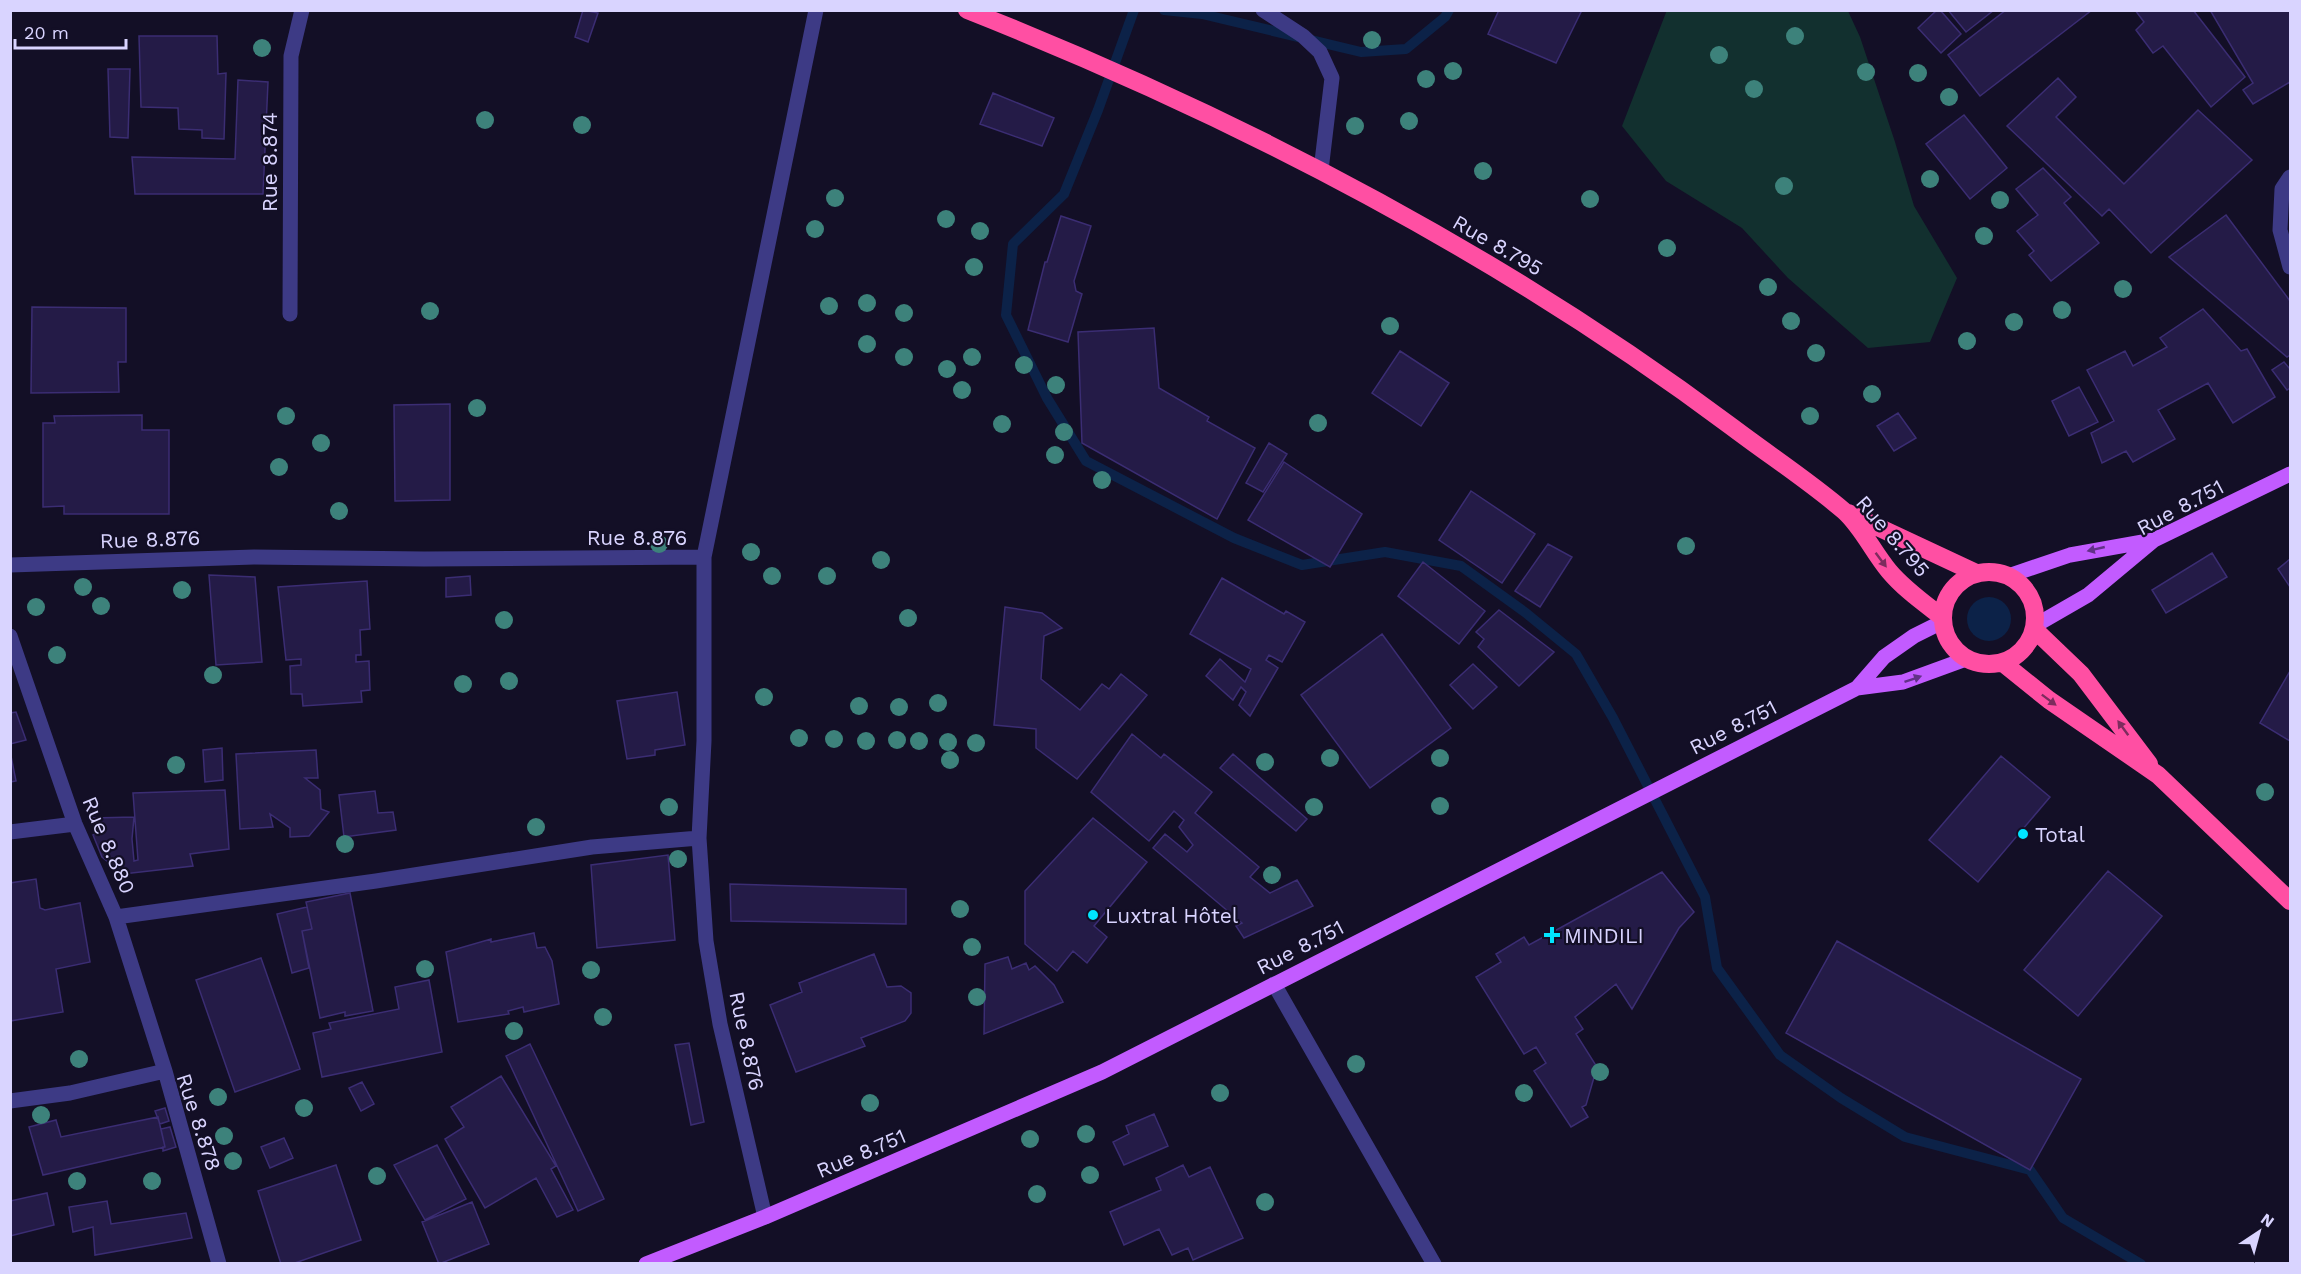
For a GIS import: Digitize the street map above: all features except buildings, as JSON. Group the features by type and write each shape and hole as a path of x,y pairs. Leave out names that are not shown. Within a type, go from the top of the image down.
{"highway":[{"name":"Rue 8.795","path":"967,10 1180,102 1321,170 1509,276 1668,380 1846,513 1890,572 1942,619"},
{"path":"1846,513 1976,573"},
{"path":"1993,571 2008,576 2021,584 2030,596 2035,610 2035,627 2028,644 2018,656 2003,663 1984,665 1966,659 1954,650 1946,637 1942,619 1947,597 1959,582 1976,573 1993,571"},
{"path":"2035,627 2081,674 2158,775 2290,901"},
{"path":"2003,663 2049,700 2158,775"}],"main road":[{"name":"Rue 8.751","path":"2035,627 2088,595 2154,540 2290,474"},
{"path":"2008,576 2070,555 2154,540"},
{"path":"1857,688 1884,657 1942,619"},
{"name":"Rue 8.751","path":"646,1263 765,1217 1102,1072 1857,688 1903,682 1966,659"}],"street":[{"name":"Rue 8.874","path":"290,314 291,56 302,10"},
{"path":"704,557 816,10"},
{"path":"1263,10 1303,36 1320,52 1332,78 1321,170"},
{"path":"2290,177 2282,189 2280,230 2290,267"},
{"name":"Rue 8.876","path":"10,565 254,557 424,559 704,557 704,741 699,838 706,941 717,1003 765,1217"},
{"name":"Rue 8.880","path":"10,636 75,824 116,917 165,1071"},
{"path":"10,832 75,824"},
{"path":"116,917 376,881 592,847 699,838"},
{"path":"1274,984 1434,1263"},
{"name":"Rue 8.878","path":"10,1101 70,1093 165,1071 219,1263"}],"green space":[{"path":"1667,10 1848,11 1860,37 1914,206 1957,278 1930,342 1868,348 1788,278 1742,228 1666,181 1622,126"}],"water":[{"path":"1989,597 2004,604 2011,619 2004,634 1989,641 1974,634 1967,619 1974,604"}],"waterway":[{"path":"1134,10 1098,110 1064,194 1013,244 1006,315 1047,398 1086,461 1234,538 1302,565 1385,552 1461,566 1526,613 1576,654 1613,718 1705,897 1717,968 1780,1055 1841,1098 1905,1137 2030,1170 2063,1218 2141,1264"},
{"path":"1164,10 1202,14 1361,52 1406,49 1445,17 1449,10"}],"place":[{"name":"Total","path":"2023,834"},
{"name":"Luxtral Hôtel","path":"1093,915"},
{"name":"MINDILI","path":"1552,935"}]}
